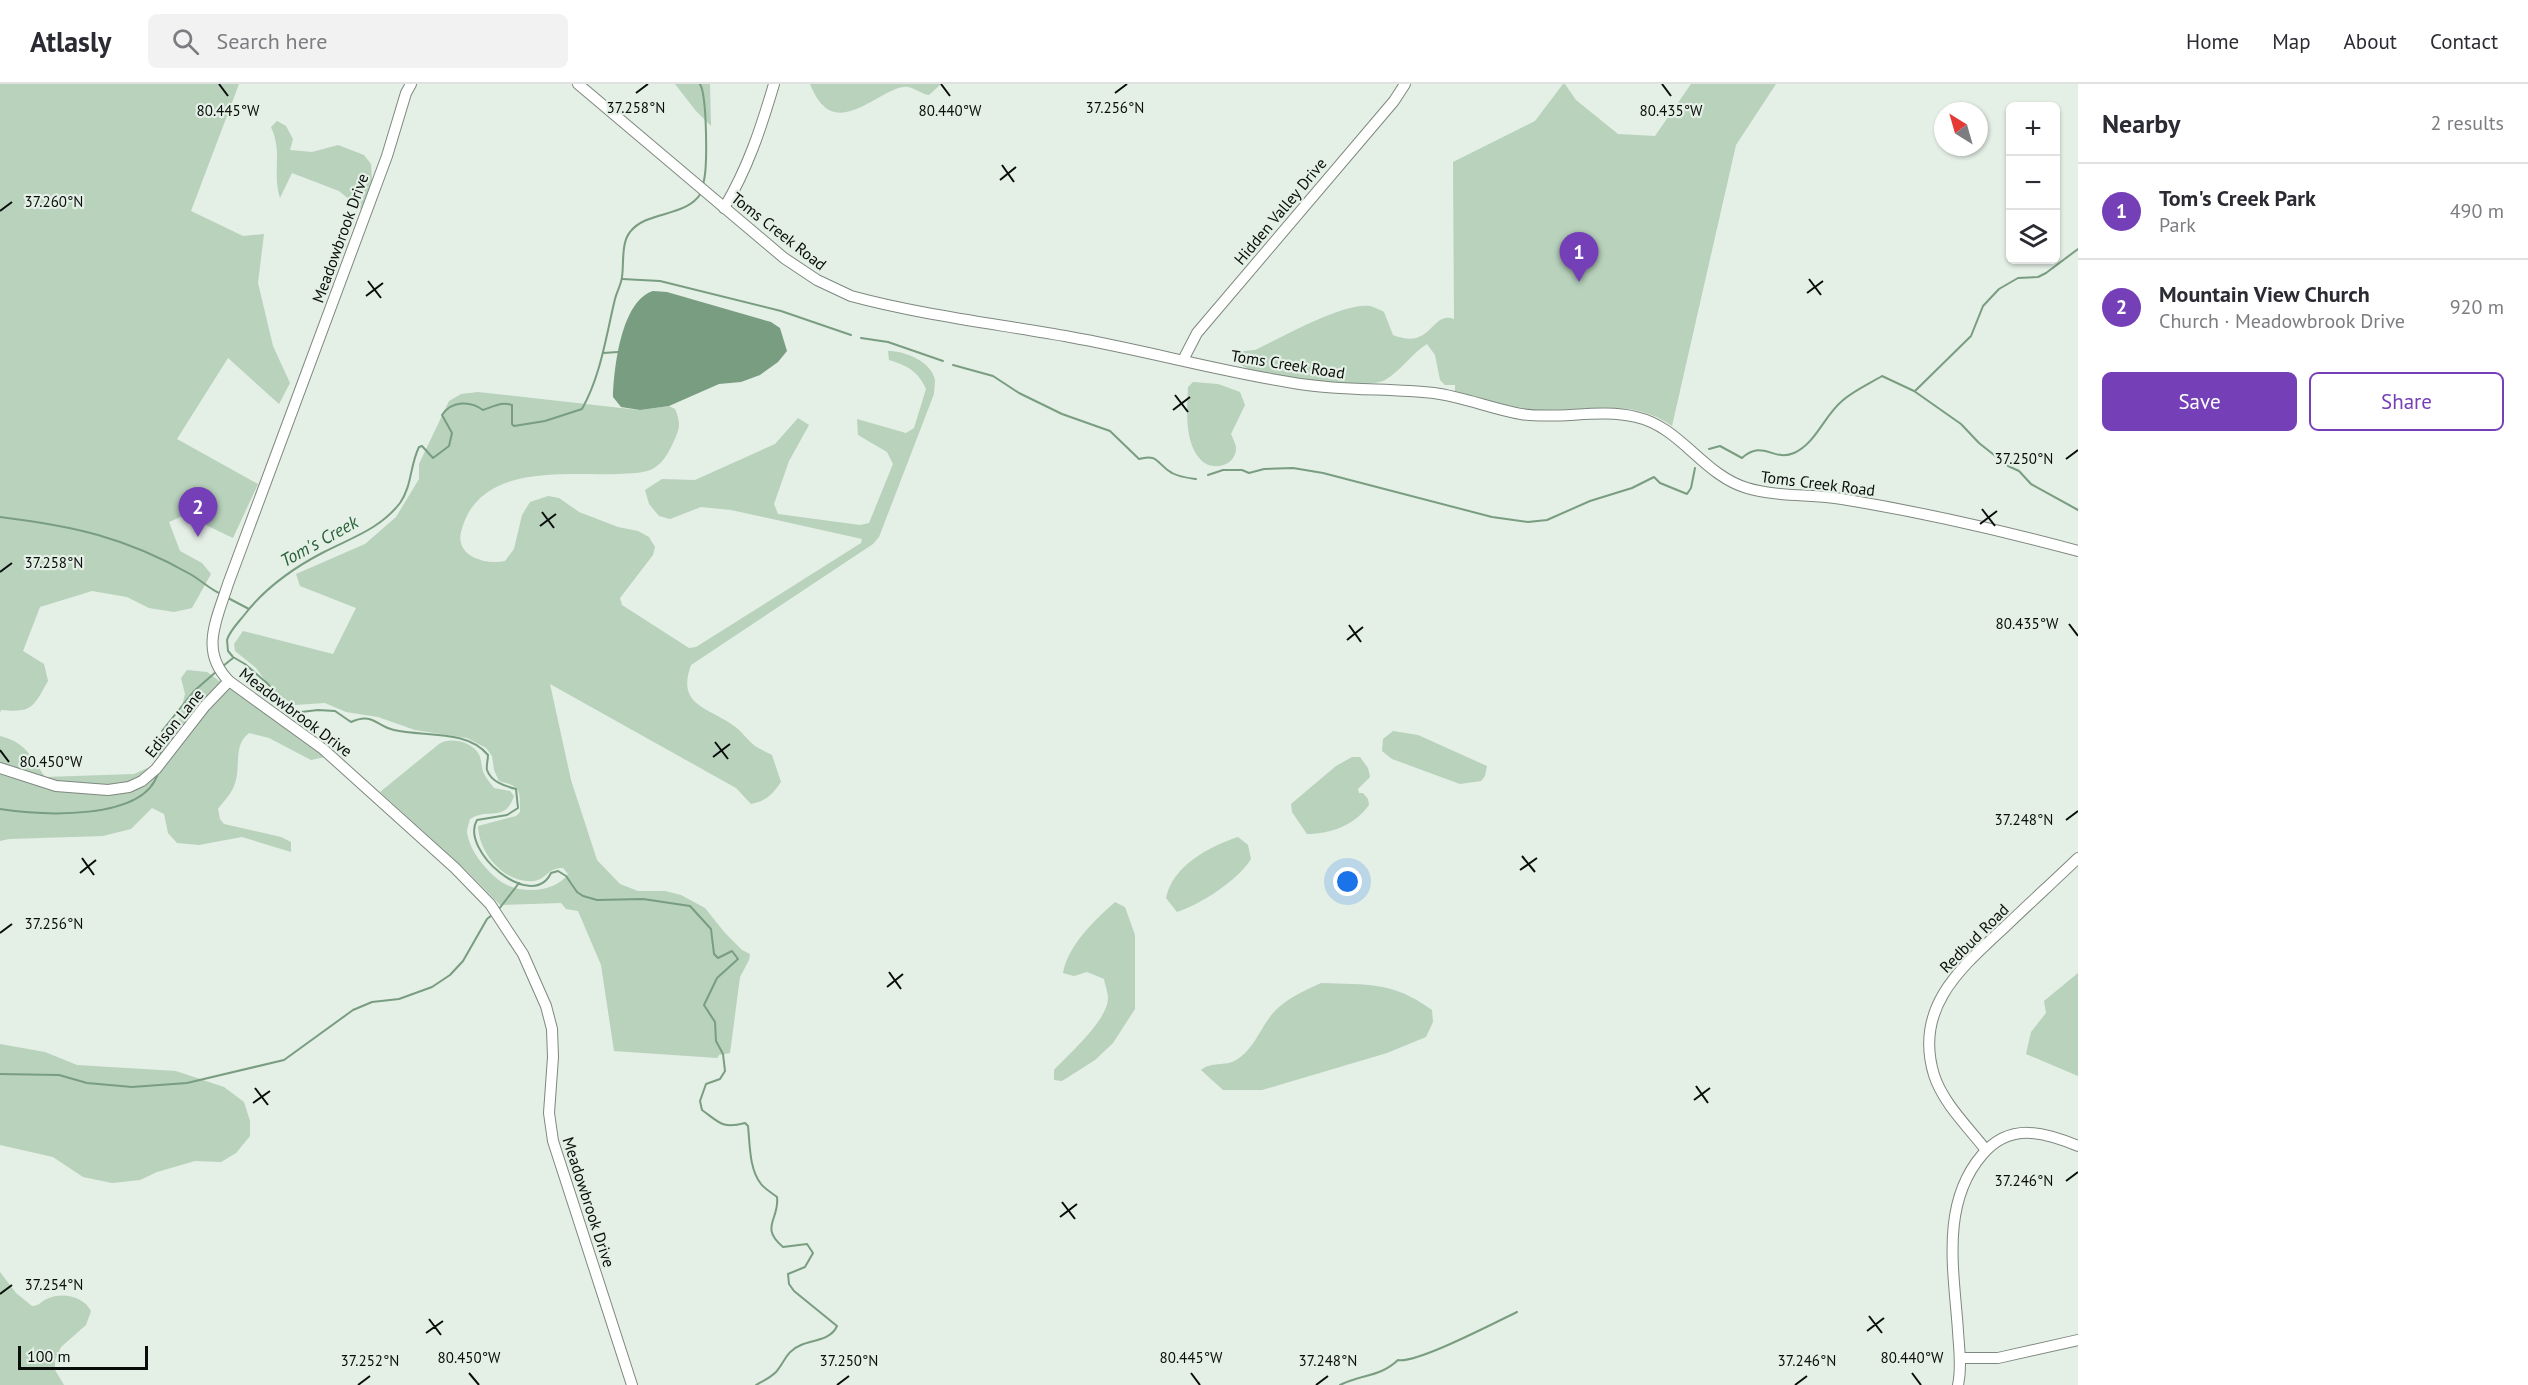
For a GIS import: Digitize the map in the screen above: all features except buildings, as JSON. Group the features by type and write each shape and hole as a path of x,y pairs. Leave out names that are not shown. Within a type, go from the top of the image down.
{"street":[{"name":"Meadowbrook Drive","path":"411,84 406,93 383,167 228,584 211,640 216,663 229,681 323,749 455,868 490,904 523,954 546,1006 552,1029 553,1057 549,1113 553,1141 632,1385"},
{"name":"Toms Creek Road","path":"578,84 695,184 804,272 851,296 1305,385 1438,394 1523,414 1612,414 1637,417 1668,431 1712,469 1743,487 1758,492 1817,495 1868,504 2002,532 2078,551"},
{"path":"724,208 755,147 774,84"},
{"name":"Hidden Valley Drive","path":"1183,360 1197,333 1392,103 1405,84"},
{"name":"Edison Lane","path":"0,768 56,786 108,790 129,787 156,769 199,714 229,681"},
{"name":"Redbud Road","path":"1986,1150 1949,1104 1935,1077 1930,1049 1930,1027 1934,1012 1946,987 1964,965 2078,858"},
{"path":"1958,1385 1960,1358 1952,1227 1961,1190 1974,1164 1986,1150 1998,1141 2033,1132 2047,1134 2078,1146"},
{"path":"1960,1358 1998,1358 2078,1340"}],"shaded area":[{"path":"0,84 239,84 191,211 243,236 264,234 258,283 273,346 290,383 279,404 228,358 177,439 258,484 233,538 185,515 169,522 180,551 202,563 211,574 192,608 174,612 149,608 127,597 92,591 40,607 23,651 44,664 48,681 31,706 20,710 1,710 0,713"},
{"path":"675,84 710,84 711,126 696,111"},
{"path":"810,84 941,84 929,95 908,87 899,88 852,111 842,113 833,112 825,107"},
{"path":"1563,84 1576,100 1618,134 1655,136 1691,84 1776,84 1736,145 1672,426 1639,411 1621,408 1550,410 1522,408 1455,391 1455,385 1445,385 1440,380 1435,355 1427,344 1391,376 1375,383 1301,380 1256,372 1239,364 1239,355 1244,351 1255,350 1329,315 1358,306 1370,306 1384,312 1393,335 1406,339 1423,335 1440,320 1454,319 1453,162 1535,121"},
{"path":"277,121 286,126 293,139 290,150 312,152 338,145 364,155 371,164 372,181 361,209 339,191 292,173 280,198 275,136 271,127"},
{"path":"653,291 667,292 771,322 780,328 787,351 778,362 760,375 741,382 719,384 669,406 640,410 621,407 613,397 621,337 633,308 642,297"},
{"path":"888,351 909,355 923,362 933,373 935,382 934,394 879,537 873,544 691,665 687,679 691,697 697,704 737,728 755,746 772,755 781,782 772,794 751,804 736,788 550,684 571,780 597,860 620,884 638,891 665,891 681,895 705,908 725,933 742,950 750,954 740,977 730,1053 719,1055 717,1058 614,1051 601,965 578,911 566,909 561,903 500,905 467,871 380,792 439,744 449,741 465,743 479,755 486,778 494,788 510,791 514,796 506,809 501,812 483,814 470,819 467,832 472,847 481,862 493,875 513,887 539,890 556,885 568,874 563,868 558,868 538,880 523,881 504,872 483,847 478,826 516,816 520,812 518,790 512,785 499,781 494,770 492,756 486,748 467,738 415,730 378,717 346,712 325,703 295,705 275,694 256,668 235,651 234,644 243,631 333,654 356,608 300,586 296,574 365,544 396,517 419,479 419,464 449,401 461,394 478,392 639,410 669,406 675,409 679,422 677,434 665,457 654,468 618,474 550,475 504,483 485,494 470,509 460,541 463,548 474,557 490,562 505,561 514,549 522,515 530,502 548,496 559,498 579,512 618,527 638,531 649,537 655,547 653,555 620,598 622,605 689,648 696,647 861,543 862,539 731,510 701,507 670,519 659,516 649,504 645,490 662,479 695,480 775,444 798,418 809,425 789,461 774,504 778,514 860,525 869,523 893,464 887,452 858,435 857,419 906,433 914,428 926,389 912,370 889,360"},
{"path":"1193,382 1218,384 1240,392 1245,405 1231,434 1236,447 1235,454 1228,463 1223,465 1206,464 1196,453 1192,444 1189,435 1187,405 1188,387"},
{"path":"187,670 207,672 325,757 311,760 269,738 249,733 241,744 234,786 218,809 220,819 224,824 281,837 291,842 291,852 242,837 199,845 177,843 168,833 164,814 152,808 131,829 103,836 0,841 0,736 22,746 45,777 134,774 152,766 177,726 185,694 181,678"},
{"path":"1393,731 1418,735 1487,766 1485,776 1481,781 1460,784 1392,759 1382,751 1383,739"},
{"path":"1352,757 1360,757 1368,768 1370,777 1358,789 1359,793 1363,793 1368,799 1369,805 1357,818 1342,827 1307,834 1292,812 1291,804 1336,766"},
{"path":"1238,837 1248,845 1251,859 1245,867 1218,891 1177,912 1166,898 1176,876 1204,852"},
{"path":"1115,902 1125,907 1135,935 1135,1009 1113,1043 1095,1060 1062,1081 1054,1080 1054,1070 1095,1026 1102,1016 1108,998 1104,979 1087,972 1074,976 1063,973 1066,963 1083,934"},
{"path":"2078,973 2078,1076 2026,1054 2031,1032 2046,1013 2044,1001"},
{"path":"1321,983 1379,986 1392,989 1432,1010 1433,1022 1426,1037 1387,1053 1262,1090 1223,1090 1201,1070 1205,1067 1232,1062 1242,1056 1279,1007 1296,995"},
{"path":"0,1044 45,1052 77,1065 176,1071 224,1087 244,1102 250,1121 250,1136 236,1153 221,1162 195,1161 157,1172 140,1180 112,1183 83,1177 53,1157 0,1145"},
{"path":"0,1272 16,1293 32,1306 55,1296 67,1296 84,1302 91,1311 86,1325 61,1347 55,1360 55,1370 64,1385 0,1385"}],"waterway":[{"name":"Tom's Creek","path":"700,84 706,133 706,164 703,184"},
{"name":"Tom's Creek","path":"701,193 686,207 637,225 627,237 621,280 602,355 594,383 582,409 545,421 514,426 512,424 512,405 508,404 483,410 473,405 456,404 446,410 442,415 452,433 449,446 433,458 422,446 419,447 407,490 392,512 374,526 313,558 281,579 253,604 232,629 227,640 228,651 233,657 268,684 280,700 301,712 335,711 351,722 364,718 370,719 394,730 444,735 469,741 479,747 488,755 487,770 492,778 516,789 518,808 507,815 477,820 474,833 478,847 487,861 514,882 529,886 542,883 551,873 558,871 566,876 577,892 597,900 643,899 690,906 711,929 714,954 718,958 732,951 738,959 717,978 704,1005 715,1022 716,1041 723,1054 725,1071 720,1079 706,1084 700,1101 702,1110 722,1124 745,1123 748,1126 754,1171 761,1184 777,1197 772,1234 783,1247 807,1244 813,1253 805,1267 788,1274 789,1284 794,1291 837,1326 826,1337 792,1350 776,1372 756,1385"},
{"path":"1915,391 1971,336 1983,306 1999,289 2018,278 2038,277 2046,273 2078,249"},
{"path":"622,279 660,281 781,311 851,335"},
{"path":"861,338 888,342 943,361"},
{"path":"603,353 618,352"},
{"path":"953,365 993,376 1019,393 1062,414 1110,431 1139,459 1154,459 1175,474 1196,479"},
{"path":"1709,449 1720,446 1742,458 1756,450 1780,455 1794,453 1808,443 1842,401 1882,376 1914,391 1961,424 1979,443 2008,466 2019,471 2031,484 2078,510"},
{"path":"1208,475 1223,470 1242,470 1249,473 1264,469 1293,468 1323,473 1492,517 1528,522 1547,520 1590,501 1632,488 1654,477 1660,483 1687,494 1691,488 1695,468"},
{"path":"0,517 51,524 121,542 166,561 221,594"},
{"path":"228,598 249,609"},
{"path":"223,666 233,658"},
{"path":"160,758 162,731 194,691 217,671"},
{"path":"0,809 64,813 112,808 133,800 149,789 158,773"},
{"path":"499,909 519,883"},
{"path":"0,1074 59,1075 87,1083 132,1087 187,1083 284,1060 353,1010 372,1002 399,999 432,987 450,975 463,961 487,919 492,915"},
{"path":"1340,1385 1385,1370 1398,1360 1421,1356 1438,1349 1517,1312"}],"place":[{"name":"Tom's Creek Park","path":"1579,282"},
{"name":"Mountain View Church","path":"198,537"}]}
